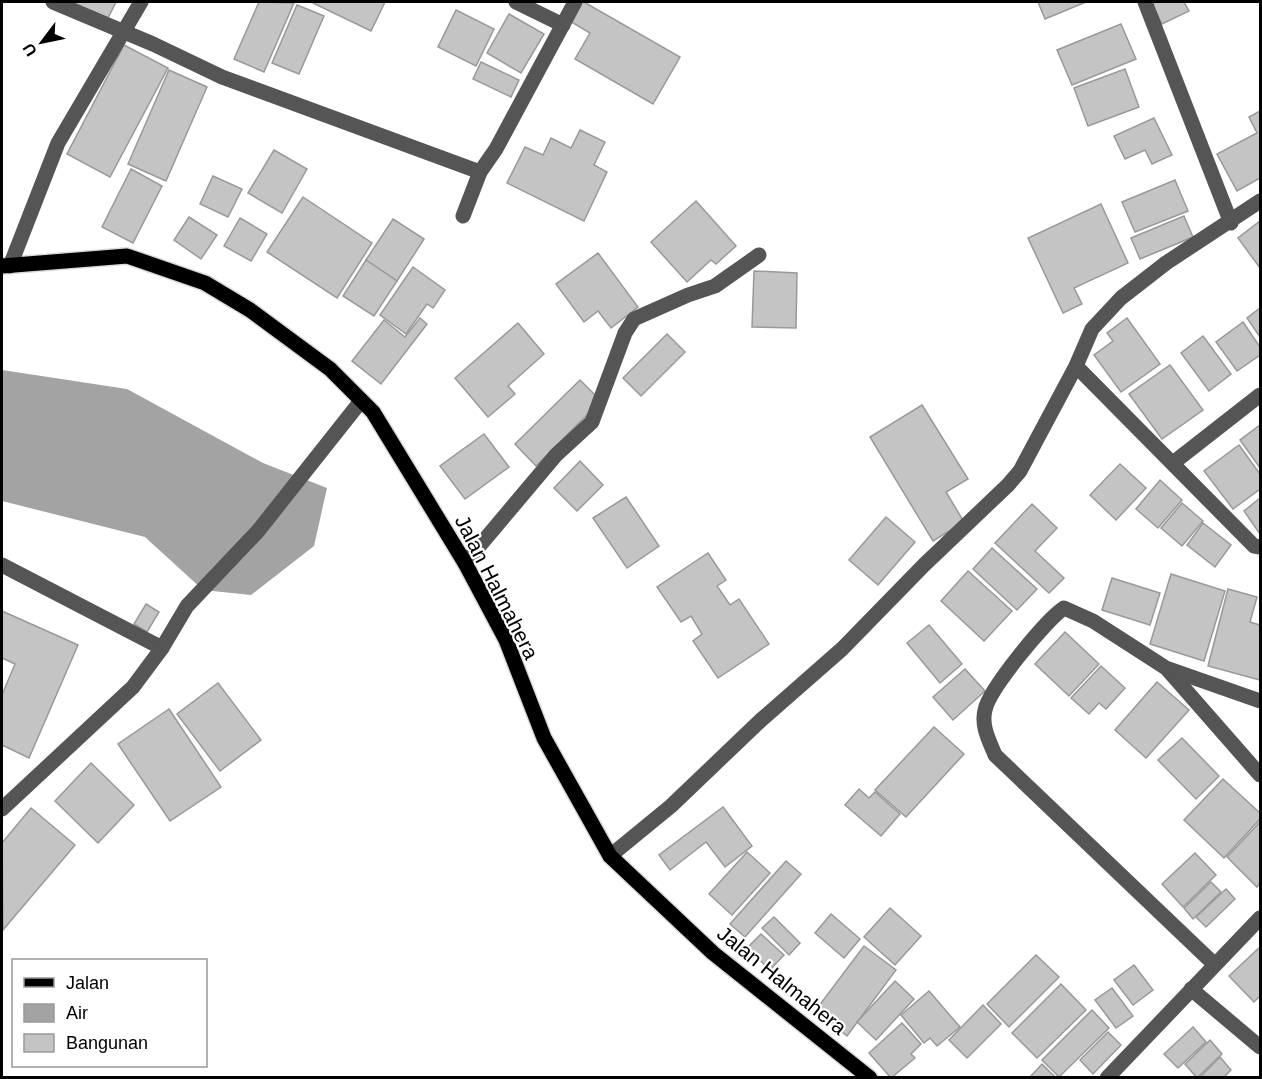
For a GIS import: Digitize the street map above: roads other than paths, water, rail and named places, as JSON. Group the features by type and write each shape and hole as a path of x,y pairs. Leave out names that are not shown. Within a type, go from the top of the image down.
{"main road":[{"name":"Jalan Halmahera","path":"6,266 127,256 205,283 250,310 310,353 373,412 465,563 506,640 544,738 609,856 712,953 870,1077"}],"street":[{"path":"53,2 222,76 480,172"},
{"path":"6,266 58,143 141,2"},
{"path":"516,2 563,25"},
{"path":"464,216 480,172 496,149 555,34 563,25 575,2"},
{"path":"1145,2 1231,223"},
{"path":"609,856 671,806 761,720 842,649 924,565 1008,485 1020,471 1076,366 1092,329 1121,298 1166,263 1231,223 1260,201"},
{"path":"465,563 556,455 592,422 625,333 634,319 688,295 716,286 759,255"},
{"path":"1076,366 1254,546 1260,547"},
{"path":"1173,463 1260,395"},
{"path":"2,809 133,687 162,648 187,606 258,531 361,401"},
{"path":"2,565 162,648"},
{"path":"1214,964 994,754 984,727 985,708 996,689 1044,625 1064,609 1094,621 1166,668 1260,700"},
{"path":"1166,668 1260,776"},
{"path":"1107,1077 1260,918"},
{"path":"1191,989 1260,1047"}],"water":[{"path":"2,370 127,389 263,463 327,488 314,546 251,595 203,590 145,537 2,501"}]}
